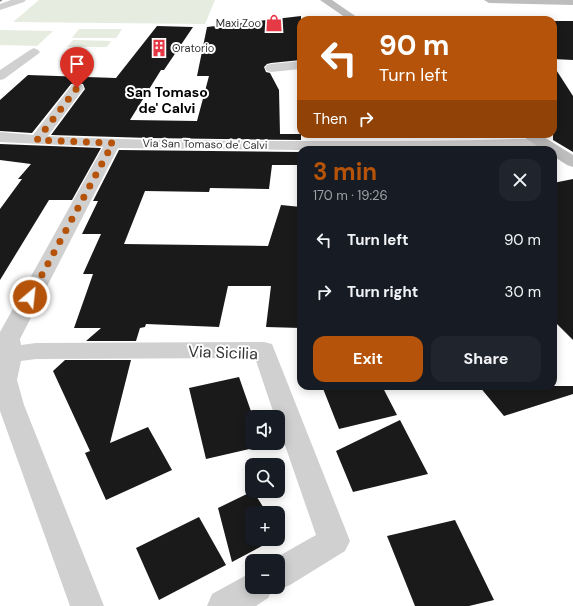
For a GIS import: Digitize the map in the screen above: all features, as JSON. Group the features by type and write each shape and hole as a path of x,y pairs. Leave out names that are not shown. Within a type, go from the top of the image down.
{"main road":[{"path":"325,0 350,16"},
{"path":"489,0 573,2"},
{"path":"535,138 548,146"},
{"path":"557,152 573,162"}],"street":[{"path":"0,7 21,0"},
{"path":"0,76 34,52"},
{"path":"271,68 297,65"},
{"path":"37,140 77,88"},
{"name":"Via San Tomaso de' Calvi","path":"0,137 113,143 297,147"},
{"path":"87,606 11,405 2,377 8,339 113,143"},
{"name":"Via San Tomaso de' Calvi","path":"478,146 543,143"},
{"name":"Via Sicilia","path":"6,355 36,351 264,350 334,541 285,570"},
{"path":"224,606 245,594"}],"shaded area":[{"path":"39,0 215,0 205,24 13,22"},
{"path":"79,29 122,29 116,38 72,38"},
{"path":"0,30 53,31 37,46 0,45"},
{"path":"73,40 111,41 107,47 67,47"}],"building":[{"path":"297,16 297,60 271,63 264,67 266,72 270,73 279,90 280,134 297,134 297,138 301,138 301,140 51,135 85,89 83,84 77,83 71,84 32,133 0,131 0,100 28,75 116,78 157,26 193,27 164,70 161,70 130,120 197,121 209,76 197,76 207,27"},
{"path":"557,21 573,21 573,60 557,59"},
{"path":"557,71 573,96 573,152 553,140 553,138 557,138"},
{"path":"0,144 101,148 72,200 49,200 0,280 0,209 22,179 18,179 31,164 0,160"},
{"path":"119,150 297,152 297,165 272,165 269,189 210,188 209,192 145,191 124,244 268,246 281,205 297,207 297,328 266,327 271,286 228,286 219,327 146,324 145,327 140,328 136,341 86,341 101,328 74,328 93,274 83,274 101,234 82,234 98,201 93,201"},
{"path":"573,179 573,340 557,324 557,182"},
{"path":"65,360 131,360 110,443 148,427 172,470 106,500 85,453 90,451 53,371"},
{"path":"239,377 251,410 245,410 245,450 206,459 189,388"},
{"path":"557,386 573,386 573,394 504,416 482,390 557,390"},
{"path":"324,390 384,390 397,415 339,429"},
{"path":"400,420 428,474 353,492 336,451"},
{"path":"245,495 245,498 257,498 263,506 245,506 245,546 262,546 232,562 218,508"},
{"path":"199,517 226,565 159,600 136,548"},
{"path":"455,520 494,600 469,606 415,606 387,536"}],"place":[{"name":"Maxi Zoo","path":"274,23"},
{"name":"Oratorio","path":"159,48"}],"district":[{"name":"San Tomaso de' Calvi","path":"167,100"}],"route":[{"path":"30,297 113,143 37,140 77,88"}]}
